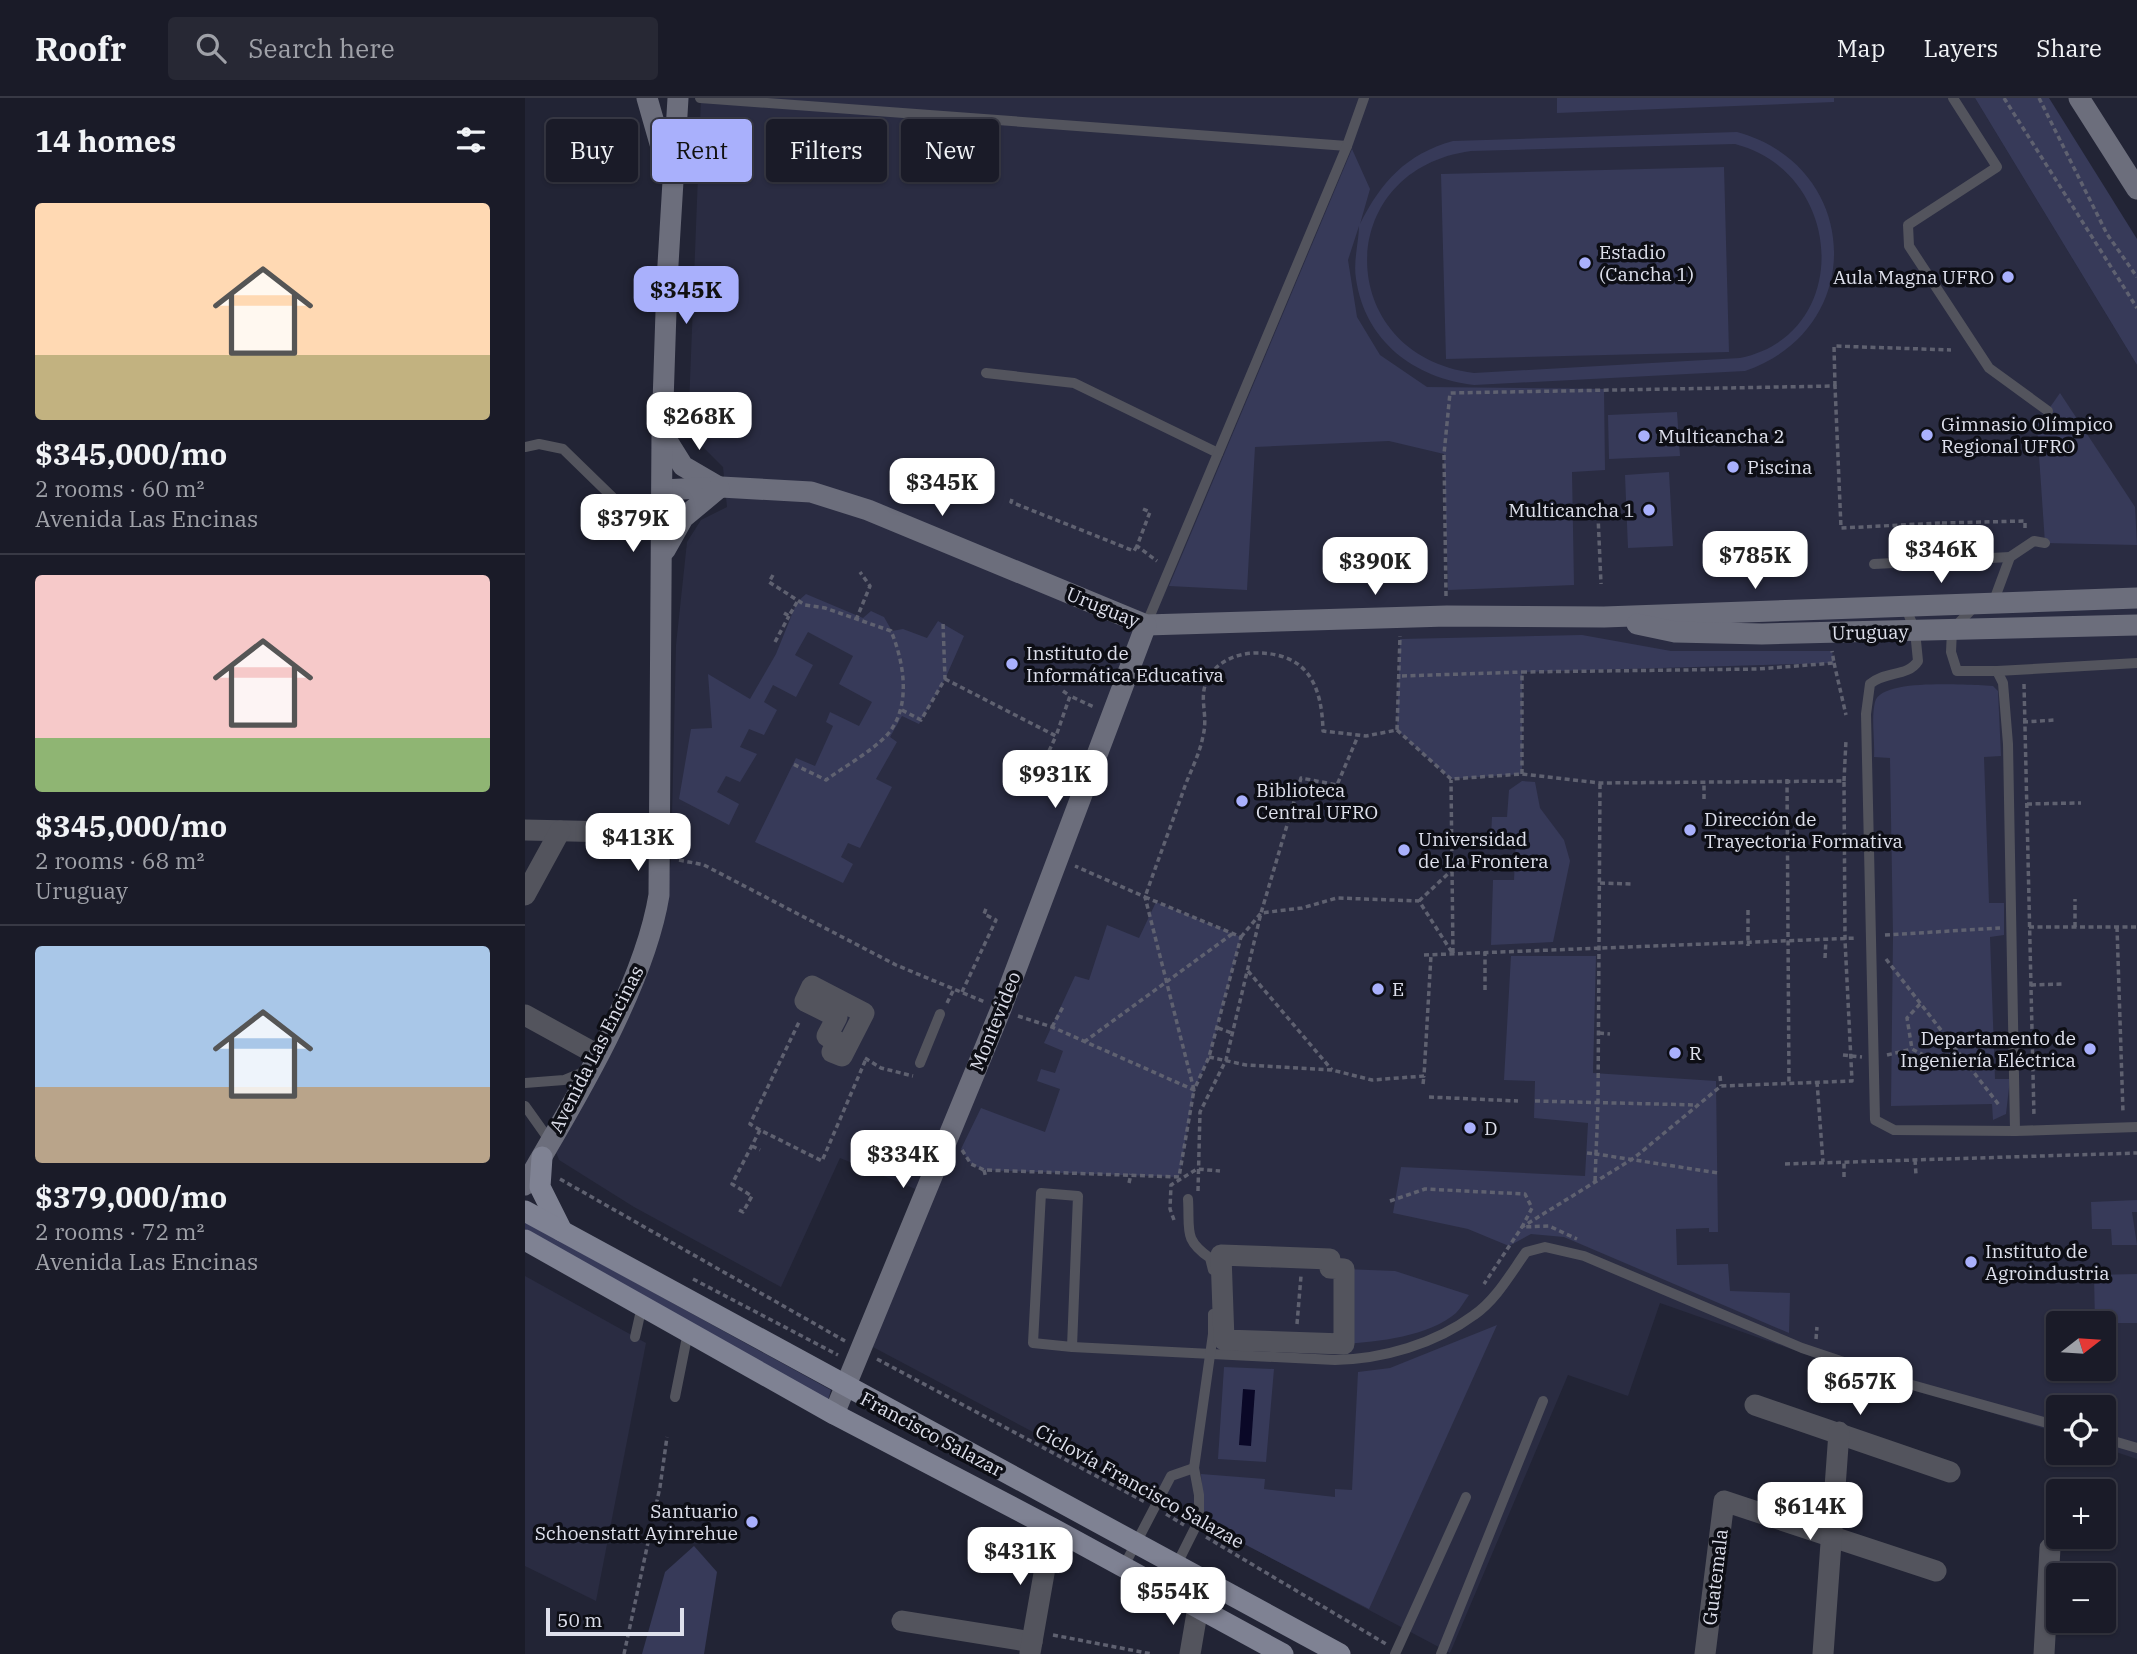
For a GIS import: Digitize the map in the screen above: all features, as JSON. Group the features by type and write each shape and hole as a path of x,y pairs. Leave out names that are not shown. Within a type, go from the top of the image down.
{"main road":[{"name":"Avenida Las Encinas","path":"647,98 672,184"},
{"name":"Avenida Las Encinas","path":"536,1166 625,999 647,946 659,895 662,566 654,499 662,433 678,98"},
{"path":"2079,98 2137,188"},
{"name":"Avenida Las Encinas","path":"662,566 654,552 651,412 664,370"},
{"path":"662,433 683,466 721,488"},
{"path":"662,566 683,518 700,501 721,488"},
{"name":"Uruguay","path":"654,499 721,488 821,494 868,510 1146,625 1447,616 1604,617 2137,598"},
{"name":"Uruguay","path":"1604,617 1675,632 1762,634 2137,625"},
{"name":"Montevideo","path":"834,1414 843,1386 1001,1009 1146,625"},
{"path":"536,1166 540,1187 562,1231"},
{"name":"Francisco Salazar","path":"525,1211 1340,1654"},
{"name":"Francisco Salazar","path":"525,1240 834,1414 1124,1566 1283,1654"}],"street":[{"path":"525,830 660,833"},
{"path":"525,895 560,831"},
{"path":"808,1002 837,1017 827,1036 838,1042 832,1052 842,1056 846,1047"},
{"path":"525,1015 592,1062"},
{"path":"1221,1255 1330,1259 1330,1268 1344,1269 1344,1344 1294,1343 1224,1340 1221,1255"},
{"path":"1755,1405 1950,1472"},
{"path":"1825,1653 1839,1432"},
{"name":"Guatemala","path":"1706,1654 1724,1501 1832,1534"},
{"path":"902,1620 1035,1643 1052,1528"},
{"path":"1832,1534 1936,1571"},
{"path":"2044,1654 2050,1549"},
{"path":"1190,1654 1198,1606"}],"lane":[{"path":"700,98 1347,146"},
{"path":"1146,625 1347,146 1364,98"},
{"path":"1953,98 1997,167 1908,225 1909,247 1989,368 2048,411"},
{"path":"986,373 1074,383 1218,453"},
{"path":"525,447 539,444 563,449 637,521 654,499"},
{"path":"2045,543 2034,541 2010,557 1985,604 1952,630 1951,652 1957,671 2137,663"},
{"path":"1874,564 2010,557"},
{"path":"1906,608 1915,631 1918,660 1914,667 1884,674 1870,684 1866,714 1868,935 1875,1059 1875,1120 1893,1130 2015,1131 2137,1127"},
{"path":"1997,671 2003,683 2008,744 2015,1131"},
{"path":"920,1063 940,1014"},
{"path":"525,1083 564,1080 592,1062"},
{"path":"525,1106 536,1166"},
{"path":"1072,1347 1078,1196 1041,1193 1033,1343 1072,1347 1335,1360 1391,1354 1441,1334 1475,1315 1496,1294 1526,1252 1545,1248 1584,1256 1802,1348 1912,1385 2046,1423"},
{"path":"1174,1593 1176,1566 1199,1520 1199,1495 1194,1468 1208,1353 1213,1334 1213,1265 1210,1258 1195,1249 1190,1240 1193,1197"},
{"path":"635,1337 642,1306"},
{"path":"675,1396 688,1332"},
{"path":"1441,1654 1543,1401"},
{"path":"2116,1442 2137,1448"},
{"path":"1124,1566 1171,1476 1194,1468"},
{"path":"1395,1652 1466,1497"}],"path":[{"path":"2004,98 2137,308"},
{"path":"2039,98 2106,234 2137,277"},
{"path":"1951,350 1833,346 1841,528 2025,521 2026,546"},
{"path":"1447,616 1444,454 1450,393 1835,386"},
{"path":"1012,499 1011,502 1134,551 1150,512 1143,509"},
{"path":"1598,515 1601,584"},
{"path":"1942,523 1943,560"},
{"path":"1137,546 1151,553 1168,573"},
{"path":"860,572 870,586"},
{"path":"773,575 769,582 797,602 892,630 901,654 902,710 887,734 826,780 793,764"},
{"path":"856,620 861,600 874,578"},
{"path":"775,642 786,615 797,602"},
{"path":"1397,730 1401,676 1399,617"},
{"path":"902,710 921,720 945,679 943,623"},
{"path":"1844,650 1832,651 1846,715"},
{"path":"1194,1090 1145,897 1204,734 1202,692 1218,667 1231,658 1247,653 1267,653 1293,660 1313,680 1322,705 1323,731 1358,736 1397,730"},
{"path":"1401,676 1758,669 1834,663"},
{"path":"2024,669 2023,722 2034,1118 2047,1118"},
{"path":"1522,672 1522,775"},
{"path":"945,679 1056,736"},
{"path":"1063,691 1111,716"},
{"path":"1049,751 1070,696"},
{"path":"2023,722 2055,720"},
{"path":"1397,730 1451,779 1522,775 1600,783 1765,783 1787,779 1844,781"},
{"path":"1193,1197 1200,1112 1226,1060 1261,912 1301,778 1337,785 1358,736"},
{"path":"1522,1227 1634,1158 1721,1086 1852,1081 1845,940 1846,740"},
{"path":"1451,779 1453,954"},
{"path":"1787,779 1789,1085"},
{"path":"1595,1181 1599,1033 1600,783"},
{"path":"1704,784 1704,799"},
{"path":"2027,804 2081,803"},
{"path":"659,858 704,864 883,959 986,1003"},
{"path":"1838,861 1845,861"},
{"path":"1069,864 1241,937"},
{"path":"1179,1177 1194,1090 1218,1028 1241,937 1261,912 1302,908 1337,898 1419,901 1452,870"},
{"path":"1600,883 1633,884"},
{"path":"2075,899 2075,927"},
{"path":"1419,901 1453,954"},
{"path":"962,992 996,920 984,914 987,906"},
{"path":"1748,910 1749,943"},
{"path":"2111,1116 2123,1115 2117,927"},
{"path":"2029,928 2137,927"},
{"path":"1424,955 1749,943 1789,939 1845,940 1868,935 2005,928"},
{"path":"1084,1042 1232,934"},
{"path":"1868,935 2001,1108 2003,1131"},
{"path":"1825,958 1826,939"},
{"path":"1485,952 1485,990"},
{"path":"1423,1084 1424,1022 1430,955"},
{"path":"1248,971 1332,1070"},
{"path":"2031,985 2064,984"},
{"path":"1841,992 1848,992"},
{"path":"808,1002 750,1124 822,1161 866,1059"},
{"path":"1052,1027 1064,1004"},
{"path":"1912,1049 1907,1018 1920,1004"},
{"path":"1012,1014 1052,1027 1194,1090"},
{"path":"1218,1028 1233,1033"},
{"path":"1599,1033 1610,1034"},
{"path":"846,1047 881,1068 915,1077"},
{"path":"1875,1059 1912,1049 1933,1060 1958,1051"},
{"path":"1843,1055 1851,1055"},
{"path":"1209,1057 1279,1069 1332,1070 1372,1080 1424,1076"},
{"path":"1720,1076 1721,1086"},
{"path":"1817,1082 1823,1163"},
{"path":"1429,1097 1518,1101"},
{"path":"1535,1101 1698,1105"},
{"path":"743,1212 753,1196 732,1184 760,1130"},
{"path":"966,1139 961,1149 971,1164 984,1170 1179,1177"},
{"path":"752,1146 760,1150"},
{"path":"1587,1153 1634,1158 1718,1174"},
{"path":"1785,1164 2099,1157 2137,1153"},
{"path":"1915,1160 1916,1175"},
{"path":"1844,1162 1844,1177"},
{"path":"536,1166 856,1356"},
{"path":"1175,1223 1170,1209 1171,1185 1179,1177 1197,1169 1220,1171"},
{"path":"984,1170 986,1178"},
{"path":"1129,1183 1131,1174"},
{"path":"1390,1201 1425,1189 1525,1194 1532,1208 1522,1227 1487,1276 1482,1289"},
{"path":"1294,1343 1301,1275 1334,1275 1335,1268"},
{"path":"690,1277 856,1356"},
{"path":"1817,1327 1817,1339"},
{"name":"Ciclovía Francisco Salazae","path":"856,1356 1153,1507 1395,1652"},
{"path":"624,1654 660,1487 667,1437"},
{"path":"1035,1643 1152,1654"}],"shaded area":[{"name":"Universidad de La Frontera","path":"701,98 1975,98 2137,365 2137,1459 2116,1452 2116,1395 2046,1395 2046,1429 1842,1367 1660,1303 1628,1396 1568,1375 1450,1653 871,1346 930,1195 840,1158 781,1287 634,1207 559,1160 556,1152 659,939 664,919 671,859 676,645 687,542 701,520 727,507 723,467 688,432 698,182 752,182 752,119 700,119"},
{"path":"1557,98 1834,98 1834,102 1557,113"},
{"path":"1975,98 2049,98 2137,239 2137,365"},
{"path":"1737,132 1778,150 1808,178 1827,211 1834,248 1829,286 1813,321 1785,350 1745,371 1474,385 1452,381 1413,365 1381,338 1361,301 1356,279 1359,226 1348,260 1357,317 1380,355 1427,387 1604,389 1605,470 1572,472 1574,585 1448,590 1444,454 1389,441 1255,447 1247,590 1169,586 1352,149 1370,189 1360,224 1386,183 1408,162 1453,141","holes":["1735,144 1772,161 1799,186 1815,218 1821,253 1817,288 1803,319 1777,343 1740,358 1474,373 1428,359 1395,334 1374,300 1367,263 1373,225 1392,191 1425,165 1471,151"]},
{"name":"Estadio (Cancha 1)","path":"1724,167 1729,352 1446,359 1441,174"},
{"path":"2060,393 2135,507 2137,545 2045,543 2037,426"},
{"name":"Multicancha 2","path":"1677,412 1680,456 1609,459 1608,415"},
{"name":"Multicancha 1","path":"1669,472 1673,546 1628,548 1625,475"},
{"path":"806,594 863,618 871,611 884,617 892,631 903,629 927,638 938,621 964,636 945,679 919,724 902,716 890,737 897,742 876,779 892,787 860,848 848,843 841,857 853,864 843,883 755,842 796,758 815,766 833,726 826,722 830,712 859,726 872,702 839,684 853,656 808,632 795,655 813,665 796,697 773,685 764,702 777,710 764,735 749,729 740,747 757,754 740,782 726,776 717,792 739,804 729,825 679,799 691,729 712,728 708,674 750,699 776,654 797,602"},
{"path":"1582,635 1671,651 1832,651 1834,663 1522,672 1522,774 1451,779 1397,730 1400,639"},
{"path":"1921,685 1993,686 1998,691 2001,756 1984,757 1989,903 2004,903 2004,935 1990,937 1995,1079 2010,1079 2006,1114 1993,1120 1992,1104 1891,1106 1893,935 1890,758 1874,757 1874,708 1880,695 1891,690"},
{"path":"1522,781 1535,782 1540,808 1564,840 1570,861 1553,942 1491,945 1493,880 1514,880 1516,839 1491,837 1492,817 1507,817 1509,790"},
{"path":"1156,902 1241,937 1209,1057 1194,1090 1179,1177 984,1170 971,1164 961,1149 981,1108 1045,1132 1060,1089 1037,1081 1041,1069 1055,1073 1063,1051 1044,1043 1075,976 1089,980 1107,925 1139,938"},
{"path":"1511,956 1596,956 1593,1073 1716,1081 1718,1232 1709,1232 1709,1228 1676,1229 1677,1265 1728,1264 1730,1291 1790,1293 1789,1333 1564,1237 1531,1234 1509,1246 1468,1229 1393,1213 1401,1167 1585,1176 1588,1123 1534,1118 1535,1081 1504,1080"},
{"path":"2137,1200 2137,1212 2132,1212 2137,1245 2112,1245 2111,1229 2092,1229 2091,1202"},
{"path":"525,1222 831,1390 828,1400 525,1229"},
{"path":"1344,1269 1395,1271 1469,1295 1456,1313 1432,1327 1387,1339 1344,1344"},
{"path":"2137,1274 2137,1323 2116,1323 2116,1311 2095,1311 2094,1275"},
{"path":"525,1276 646,1343 596,1601 525,1566"},
{"path":"1497,1325 1369,1609 1204,1523 1201,1474 1265,1479 1264,1489 1335,1497 1335,1489 1352,1490 1358,1372 1390,1368"},
{"path":"1224,1367 1274,1369 1266,1462 1218,1459"},
{"path":"1243,1389 1255,1390 1251,1446 1239,1445"},
{"path":"694,1546 717,1572 704,1654 642,1654 665,1572"}],"place":[{"name":"Estadio (Cancha 1)","path":"1585,263"},
{"name":"Aula Magna UFRO","path":"2008,277"},
{"name":"Gimnasio Olímpico Regional UFRO","path":"1927,435"},
{"name":"Multicancha 2","path":"1644,436"},
{"name":"Piscina","path":"1733,467"},
{"name":"Multicancha 1","path":"1649,510"},
{"name":"Instituto de Informática Educativa","path":"1012,664"},
{"name":"Biblioteca Central UFRO","path":"1242,801"},
{"name":"Dirección de Trayectoria Formativa","path":"1690,830"},
{"name":"Universidad de La Frontera","path":"1404,850"},
{"name":"E","path":"1378,989"},
{"name":"Departamento de Ingeniería Eléctrica","path":"2090,1049"},
{"name":"R","path":"1675,1053"},
{"name":"D","path":"1470,1128"},
{"name":"Instituto de Agroindustria","path":"1971,1262"},
{"name":"Santuario Schoenstatt Ayinrehue","path":"752,1522"}]}
